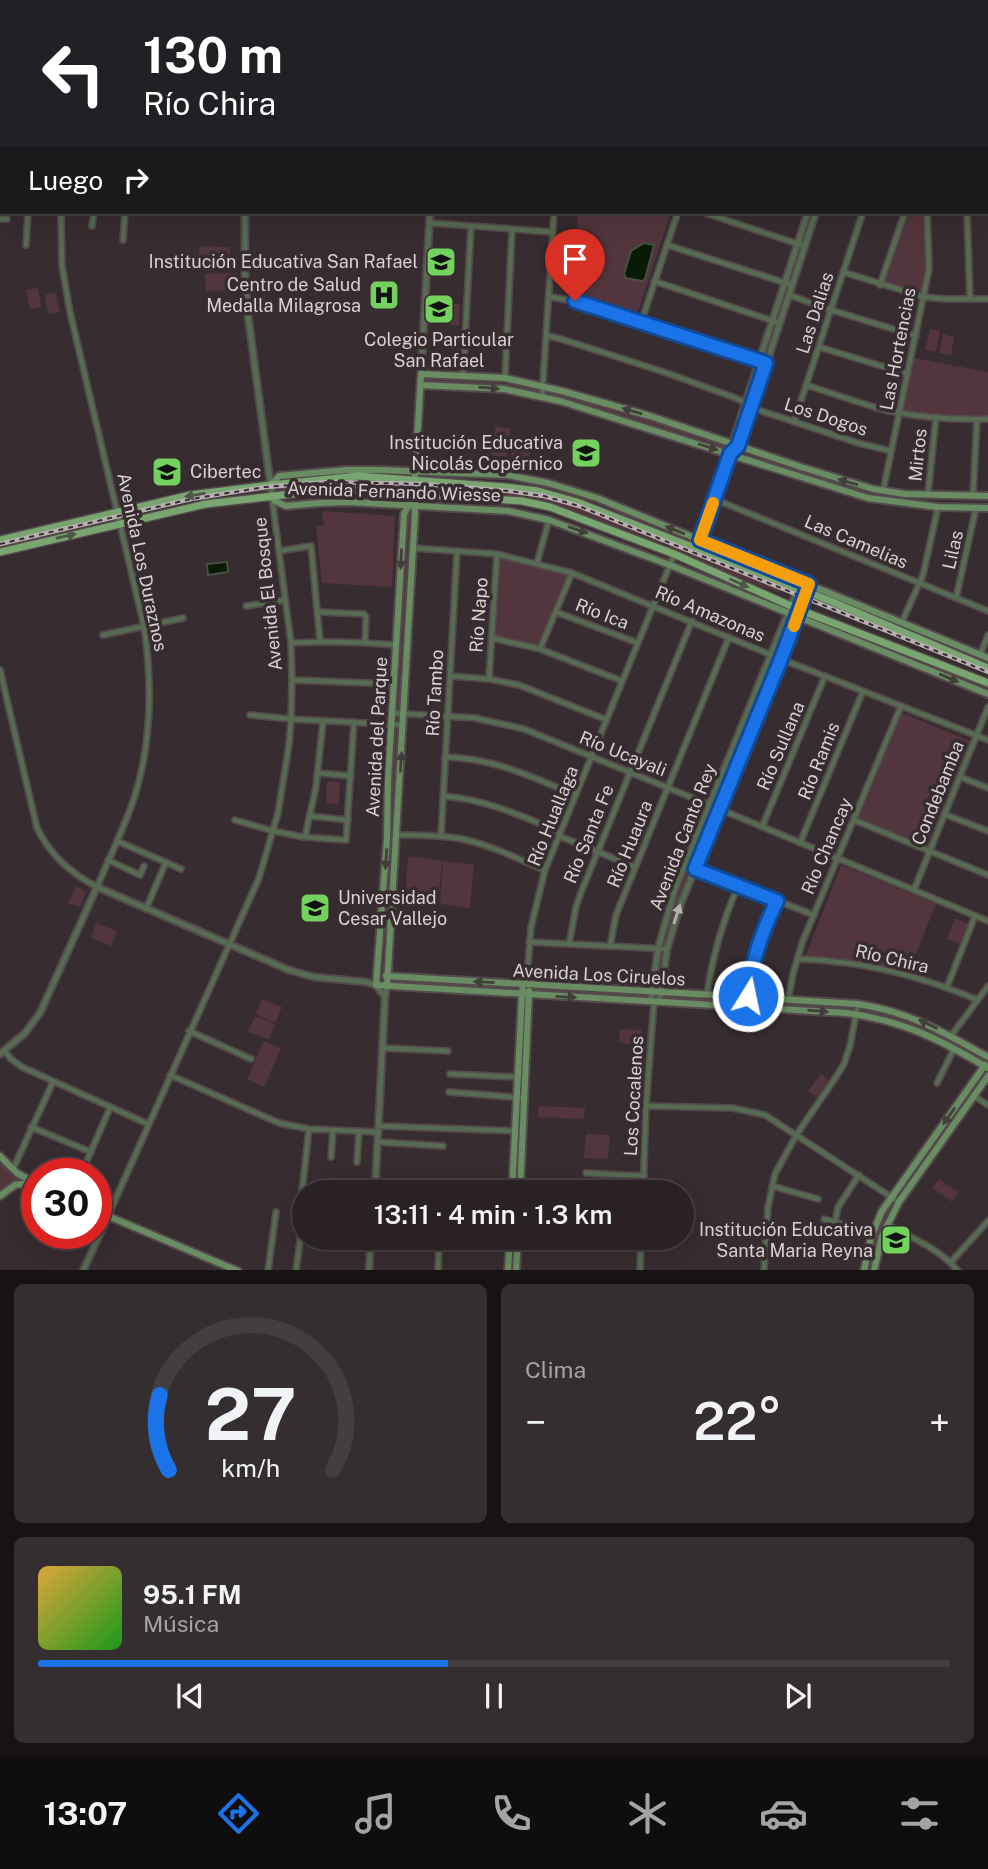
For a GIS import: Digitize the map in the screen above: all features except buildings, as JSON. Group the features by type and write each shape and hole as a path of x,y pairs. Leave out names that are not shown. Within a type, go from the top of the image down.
{"main road":[{"path":"421,374 505,379 544,386 650,416 825,475 883,491 988,496"},
{"name":"Avenida del Parque","path":"388,977 421,374"},
{"path":"421,385 504,389 542,397 868,498 938,507 988,508"},
{"name":"Avenida Fernando Wiesse","path":"415,475 505,487 577,502 902,622 988,658"},
{"name":"Avenida Fernando Wiesse","path":"0,540 190,495 227,490 358,476 507,475 548,483 597,498 700,540 799,585"},
{"path":"227,490 229,501"},
{"name":"Avenida Fernando Wiesse","path":"0,552 206,504 272,496 337,490 504,499 536,503 674,554 789,609"},
{"name":"Avenida del Parque","path":"376,985 404,512 414,494"},
{"name":"Avenida Fernando Wiesse","path":"272,496 275,501 286,506 349,502 508,511 549,520 789,609 988,694"},
{"path":"151,505 154,516"},
{"name":"Avenida Fernando Wiesse","path":"808,588 988,668"},
{"name":"Avenida Fernando Wiesse","path":"799,613 988,683"},
{"path":"382,919 391,919"},
{"name":"Avenida Los Ciruelos","path":"377,976 526,982 858,1004 907,1015 951,1036 987,1063"},
{"path":"387,986 388,977"},
{"path":"520,1180 526,982"},
{"name":"Avenida Los Ciruelos","path":"376,985 856,1014 908,1026 987,1063"},
{"path":"513,1180 521,1098 519,1077 526,995"},
{"path":"987,1063 875,1224 864,1267 874,1267 887,1224 900,1202 988,1076"},
{"path":"932,1139 940,1144"},
{"path":"0,1156 21,1175"},
{"path":"905,1178 912,1183"},
{"path":"0,1195 15,1185 21,1184"},
{"path":"112,1218 227,1268 238,1270"},
{"path":"508,1270 509,1250"},
{"path":"516,1270 517,1250"}],"street":[{"path":"26,245 28,214"},
{"name":"Avenida Los Duraznos","path":"2,1052 25,1033 40,1013 97,887 136,791 148,729 150,684 145,626 65,288 61,214"},
{"path":"92,226 94,214"},
{"path":"123,240 125,214"},
{"name":"Avenida El Bosque","path":"112,1207 259,878 286,771 292,719 290,643 248,315 245,214"},
{"name":"Avenida del Parque","path":"421,374 430,214"},
{"path":"542,397 554,214"},
{"path":"641,323 677,214"},
{"path":"708,214 804,246"},
{"path":"735,445 745,402 807,214"},
{"path":"700,540 730,454 752,408 815,214"},
{"name":"Las Dalias","path":"794,422 862,214"},
{"path":"880,285 904,214"},
{"name":"Las Hortencias","path":"883,491 929,269 927,214"},
{"path":"967,214 970,299"},
{"path":"0,219 8,219"},
{"path":"430,223 553,232"},
{"path":"463,376 471,226"},
{"path":"505,379 512,230"},
{"path":"667,245 792,285"},
{"path":"843,272 924,297 988,299"},
{"path":"654,281 779,323"},
{"path":"788,294 916,336"},
{"path":"550,297 575,301 766,363"},
{"path":"547,336 664,372 745,402 752,408"},
{"path":"819,347 908,374"},
{"path":"806,385 900,413 988,419"},
{"name":"Los Dogos","path":"752,408 858,443 891,451"},
{"name":"Mirtos","path":"928,495 936,417"},
{"path":"973,497 977,420"},
{"name":"Las Camelias","path":"714,499 988,611"},
{"path":"902,622 919,583 938,507"},
{"name":"Lilas","path":"956,598 976,508"},
{"path":"537,563 549,520"},
{"path":"279,551 311,546 320,642"},
{"name":"Río Amazonas","path":"413,548 497,554 572,573 988,740"},
{"name":"Río Tambo","path":"441,836 457,551"},
{"name":"Río Napo","path":"489,679 497,554"},
{"name":"Río Huallaga","path":"526,982 535,906 545,870 674,554"},
{"path":"540,649 572,573"},
{"name":"Avenida Canto Rey","path":"799,585 675,890 658,949 651,991 651,999 654,1002 659,1000 667,950 677,914 808,588"},
{"path":"246,606 285,600"},
{"path":"318,612 365,614 365,642"},
{"name":"Río Ica","path":"556,612 638,643"},
{"path":"103,635 183,618"},
{"name":"Río Santa Fe","path":"569,944 576,907 597,851 692,621"},
{"path":"980,655 988,635"},
{"name":"Río Huaura","path":"610,946 616,915 729,637"},
{"path":"492,638 540,649 622,681"},
{"path":"290,643 365,642 396,645"},
{"name":"Avenida Los Ciruelos","path":"0,670 37,828 60,862 79,878 296,973 376,985"},
{"path":"450,676 489,679 528,688 607,720"},
{"name":"Río Sullana","path":"762,827 825,676"},
{"path":"292,680 394,684"},
{"name":"Río Ramis","path":"800,843 863,691"},
{"name":"Río Chancay","path":"788,1000 797,959 901,706"},
{"name":"Condebamba","path":"914,890 988,707"},
{"name":"Río Ucayali","path":"393,713 447,715 508,724 630,772 988,922"},
{"path":"250,715 403,725"},
{"path":"304,837 318,773 323,721"},
{"path":"235,820 304,837 346,840 354,722"},
{"path":"445,757 472,758 494,763 576,795"},
{"path":"318,773 351,776"},
{"path":"960,777 988,788"},
{"path":"443,796 492,804 635,867"},
{"path":"944,814 988,831"},
{"path":"309,816 348,820"},
{"path":"854,820 988,875"},
{"path":"396,835 441,836 479,843 545,870"},
{"path":"117,841 181,869"},
{"path":"108,860 140,875 144,866"},
{"path":"146,909 166,862"},
{"path":"695,869 814,915"},
{"path":"707,995 719,937 738,886"},
{"path":"747,1007 758,946 777,901"},
{"path":"947,987 975,916"},
{"path":"529,942 667,950"},
{"name":"Río Chira","path":"797,959 873,966 911,975 978,1000"},
{"path":"366,982 377,976"},
{"path":"376,985 385,997"},
{"path":"375,1180 387,986"},
{"path":"951,1036 988,986"},
{"path":"982,994 988,998"},
{"name":"Los Cocalenos","path":"644,1180 654,1002"},
{"path":"764,1270 766,1225 772,1186 780,1164 797,1135 844,1064 858,1004"},
{"path":"189,1031 251,1059"},
{"path":"383,1048 448,1051"},
{"path":"937,1083 955,1048"},
{"path":"2,1052 16,1064 52,1082 148,1124"},
{"path":"170,1074 268,1119 309,1129 516,1131"},
{"path":"450,1074 519,1077"},
{"path":"13,1170 52,1082"},
{"path":"449,1092 521,1098"},
{"path":"974,1095 988,1105"},
{"path":"646,1106 733,1108 765,1115 900,1202"},
{"path":"88,1158 111,1107"},
{"path":"31,1127 91,1152"},
{"path":"303,1180 309,1129"},
{"path":"331,1157 333,1130"},
{"path":"357,1162 359,1131"},
{"path":"378,1142 443,1146"},
{"path":"586,1173 644,1176"},
{"path":"835,1222 838,1207 859,1175"},
{"path":"772,1186 818,1199"},
{"path":"268,1270 276,1212"},
{"path":"824,1219 873,1233"},
{"path":"951,1262 988,1221"},
{"path":"887,1224 927,1245 958,1270"},
{"name":"Avenida El Bosque","path":"83,1270 93,1249"},
{"path":"296,1270 299,1250"},
{"path":"369,1270 370,1250"},
{"path":"438,1270 439,1250"},
{"path":"640,1270 641,1250"}],"shaded area":[{"path":"578,214 670,214 637,315 573,294"},
{"path":"906,214 925,214 927,269 921,294 884,284"},
{"path":"644,243 654,245 645,279 642,281 626,278 624,274 631,251"},
{"path":"199,246 230,247 230,266 198,266"},
{"path":"385,254 408,255 407,269 384,268"},
{"path":"237,273 237,290 206,291 205,274"},
{"path":"38,288 41,307 30,309 26,290"},
{"path":"56,293 60,312 48,314 45,295"},
{"path":"451,304 460,304 459,326 450,325"},
{"path":"930,329 940,331 936,352 925,350"},
{"path":"943,334 954,337 951,355 939,353"},
{"path":"914,358 988,372 988,416 902,411"},
{"path":"427,377 541,389 539,394 426,383"},
{"path":"550,388 729,446 725,450 548,394"},
{"path":"496,426 511,429 506,458 491,455"},
{"path":"513,447 531,450 529,460 511,457"},
{"path":"347,479 411,481 413,490 281,493 280,487"},
{"path":"419,482 504,489 524,493 524,497 418,490"},
{"path":"527,493 576,504 664,540 661,547 529,499"},
{"path":"614,508 669,530 666,536 612,512"},
{"path":"322,511 395,516 392,587 322,583 316,526 324,525"},
{"path":"406,515 410,515 403,637 400,637"},
{"path":"116,516 115,522 0,549 0,542"},
{"path":"671,543 781,586 782,590 779,593 669,550"},
{"path":"497,554 572,573 540,649 492,638"},
{"path":"227,562 228,572 208,575 207,564"},
{"path":"805,614 988,686 988,693 803,618"},
{"path":"400,641 403,641 400,707 396,707"},
{"path":"772,659 776,660 776,663 716,805 713,802"},
{"path":"902,713 970,741 927,846 858,819"},
{"path":"394,732 398,732 392,842 389,842"},
{"path":"327,781 340,782 339,804 326,803"},
{"path":"710,812 714,814 713,817 679,901 666,945 662,946 676,892"},
{"path":"408,856 442,861 438,904 405,902"},
{"path":"443,861 474,865 470,908 440,904"},
{"path":"841,865 936,904 908,973 849,960 805,957"},
{"path":"76,886 86,892 80,907 68,904"},
{"path":"955,918 968,924 960,944 947,939"},
{"path":"96,923 117,931 111,946 91,938"},
{"path":"399,980 516,987 516,992 398,986"},
{"path":"535,988 642,994 642,999 535,993"},
{"path":"668,995 742,1000 742,1004 667,1000"},
{"path":"262,999 282,1007 275,1023 256,1014"},
{"path":"755,1001 851,1006 850,1010 755,1005"},
{"path":"866,1007 925,1027 981,1056 981,1059 910,1026 865,1012"},
{"path":"255,1016 275,1024 269,1040 248,1032"},
{"path":"620,1029 642,1030 641,1045 619,1043"},
{"path":"264,1041 281,1048 264,1087 247,1079"},
{"path":"982,1072 986,1074 939,1141 936,1139"},
{"path":"821,1074 830,1081 817,1098 808,1091"},
{"path":"538,1106 585,1108 584,1119 538,1117"},
{"path":"586,1134 610,1135 608,1159 584,1158"},
{"path":"0,1159 21,1176 21,1180 0,1192"},
{"path":"939,1179 958,1192 952,1202 933,1188"},
{"path":"891,1203 895,1205 879,1236 871,1270 866,1270 873,1239"}],"railway":[{"path":"0,544 191,499 265,487 329,482 421,484 509,491 544,496 579,506 988,672"}],"slow traffic":[{"path":"713,503 700,540 809,584 794,626"}],"place":[{"name":"Institución Educativa San Rafael","path":"441,262"},
{"name":"Centro de Salud Medalla Milagrosa","path":"384,295"},
{"name":"Colegio Particular San Rafael","path":"439,309"},
{"name":"Institución Educativa Nicolás Copérnico","path":"586,453"},
{"name":"Cibertec","path":"167,472"},
{"name":"Universidad Cesar Vallejo","path":"315,908"},
{"name":"Institución Educativa Santa Maria Reyna","path":"896,1240"}],"route":[{"path":"575,301 766,363 738,446 730,454 700,540 809,584 695,869 777,901 761,937 748,996"}]}
